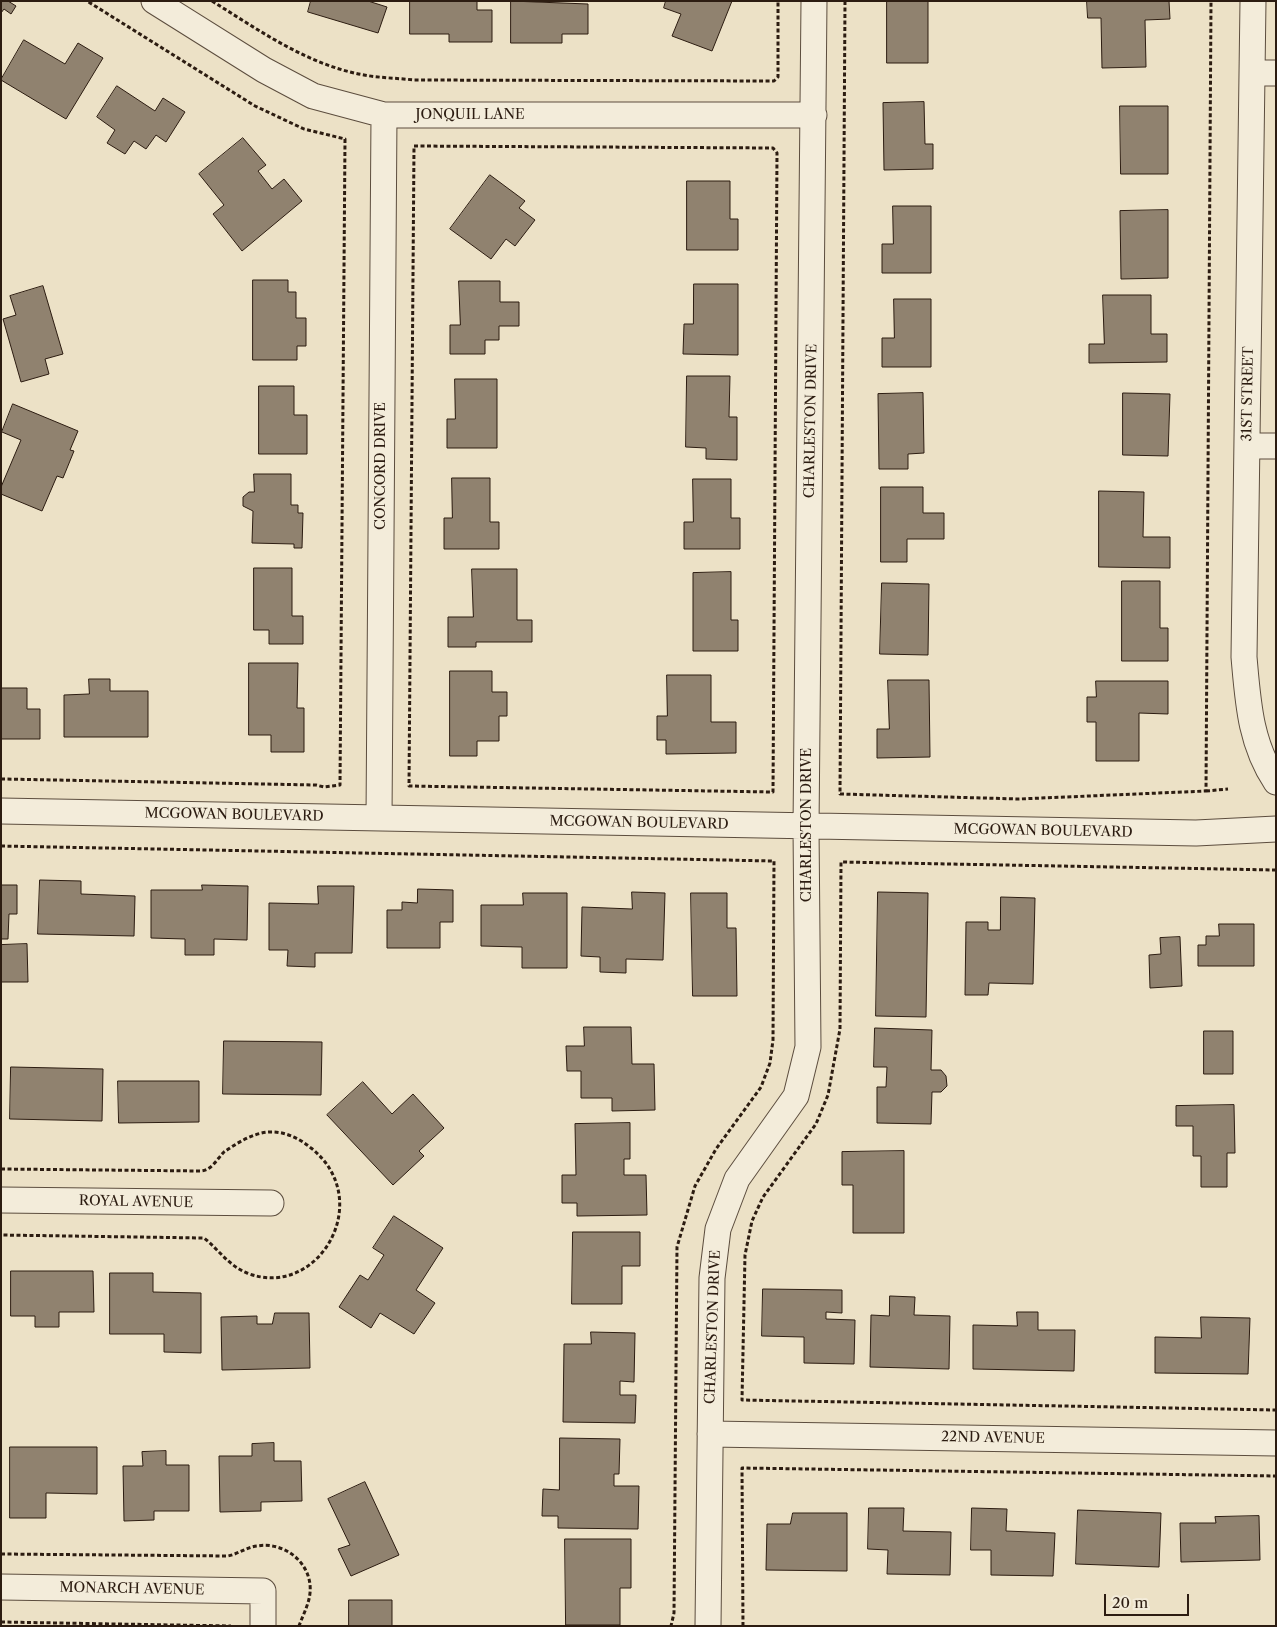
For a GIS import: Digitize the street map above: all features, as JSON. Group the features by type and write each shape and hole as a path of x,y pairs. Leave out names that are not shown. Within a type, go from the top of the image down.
{"street":[{"name":"JONQUIL LANE","path":"154,1 264,70 313,96 384,114 814,114"},
{"name":"CHARLESTON DRIVE","path":"708,1626 712,1278 718,1230 737,1179 796,1096 808,1047 806,827 814,1"},
{"name":"31ST STREET","path":"1253,1 1264,73 1247,446 1244,658 1250,722 1270,772 1276,782"},
{"name":"CONCORD DRIVE","path":"379,818 384,114"},
{"path":"1247,446 1276,446"},
{"name":"MCGOWAN BOULEVARD","path":"1,811 1196,833 1276,829"},
{"name":"ROYAL AVENUE","path":"1,1200 271,1203"},
{"name":"22ND AVENUE","path":"710,1434 1276,1443"},
{"name":"MONARCH AVENUE","path":"1,1587 263,1591 263,1626"}],"path":[{"path":"1,779 316,784 324,787 340,784 345,139 304,129 255,106 87,1"},
{"path":"212,1 274,40 310,59 363,75 414,80 764,81 774,81 778,77 778,1"},
{"path":"845,1 840,794 1019,799 1228,789"},
{"path":"1206,791 1211,1"},
{"path":"414,146 772,148 777,153 773,792 409,786 414,146"},
{"path":"1,846 774,861"},
{"path":"841,862 1276,870"},
{"path":"742,1400 1276,1410"},
{"path":"743,1626 742,1468 1276,1476"},
{"path":"1,1622 231,1626"}],"building":[{"path":"1,1 8,1 16,6 11,14 4,9 1,13"},
{"path":"311,1 368,1 387,7 378,33 308,12"},
{"path":"410,1 477,1 477,10 492,10 492,42 449,42 449,34 410,34"},
{"path":"511,1 588,4 588,34 562,34 562,43 511,43"},
{"path":"666,1 732,1 712,51 672,36 681,14 664,8"},
{"path":"887,1 928,1 928,63 887,63"},
{"path":"1087,1 1169,1 1170,19 1145,20 1146,67 1102,68 1101,18 1088,18"},
{"path":"24,40 65,64 78,43 103,58 66,119 1,80"},
{"path":"117,86 155,111 163,98 185,112 166,142 156,135 146,149 134,141 125,154 107,143 115,130 97,117"},
{"path":"924,102 925,144 933,144 933,169 884,170 883,103"},
{"path":"1120,106 1168,106 1168,174 1121,174"},
{"path":"243,138 266,165 258,171 272,189 284,179 302,201 242,251 213,214 224,205 199,174"},
{"path":"490,175 525,201 519,208 535,220 515,246 506,239 491,259 450,229"},
{"path":"687,181 730,181 730,219 738,219 738,250 687,250"},
{"path":"893,206 931,206 931,273 882,273 882,244 893,244"},
{"path":"1168,210 1168,278 1121,279 1120,211"},
{"path":"253,280 288,280 288,292 296,292 296,318 306,318 306,346 297,346 297,360 253,360"},
{"path":"459,281 500,281 500,302 519,302 519,326 499,326 499,340 485,340 485,354 450,354 450,325 460,325"},
{"path":"694,284 738,284 738,355 683,354 684,324 693,324"},
{"path":"43,286 63,354 45,359 49,374 21,382 3,319 16,315 10,296"},
{"path":"1103,295 1151,295 1151,334 1167,334 1167,362 1089,363 1089,344 1104,344"},
{"path":"894,299 931,299 931,367 882,367 882,338 894,338"},
{"path":"687,376 730,376 729,417 737,417 737,460 706,459 706,448 686,447"},
{"path":"455,379 497,379 497,448 447,448 447,419 455,419"},
{"path":"259,386 294,386 294,415 307,415 307,454 259,454"},
{"path":"923,393 924,453 908,454 908,469 879,469 878,394"},
{"path":"1123,393 1170,394 1168,456 1123,455"},
{"path":"13,404 78,431 70,450 74,451 63,478 57,476 42,511 1,494 1,487 21,440 2,432"},
{"path":"254,474 291,474 291,505 298,505 298,513 303,513 302,548 294,548 294,544 252,543 253,511 243,506 243,497 249,492 254,492"},
{"path":"452,478 490,478 490,522 499,522 499,549 444,549 444,518 452,518"},
{"path":"693,479 731,479 731,518 740,518 740,549 684,549 684,522 693,522"},
{"path":"881,487 923,487 923,513 944,513 944,539 907,539 907,562 881,562"},
{"path":"1099,491 1144,492 1143,537 1170,537 1170,568 1099,567"},
{"path":"254,568 292,568 292,616 303,616 303,644 269,644 269,630 254,630"},
{"path":"472,569 517,569 517,620 532,620 532,642 476,642 476,647 448,647 448,617 473,617"},
{"path":"731,572 731,620 738,620 738,651 693,651 693,573"},
{"path":"1122,581 1160,581 1160,628 1168,628 1168,661 1122,661"},
{"path":"882,583 929,584 928,655 880,654"},
{"path":"249,663 298,663 297,708 304,708 304,752 271,752 271,735 249,735"},
{"path":"450,671 492,671 492,692 507,692 507,716 499,716 499,741 477,741 477,756 450,756"},
{"path":"667,675 711,675 711,722 736,722 736,753 666,754 666,740 657,740 657,716 667,716"},
{"path":"89,679 110,679 110,691 148,691 148,737 64,737 64,695 89,694"},
{"path":"888,680 929,680 930,757 877,758 877,729 889,729"},
{"path":"1096,681 1168,681 1168,714 1139,713 1139,761 1096,761 1096,722 1087,722 1087,697 1096,697"},
{"path":"1,688 27,688 27,709 40,709 40,739 1,739"},
{"path":"40,880 81,881 81,894 135,896 134,936 38,934"},
{"path":"1,885 17,885 17,914 9,914 8,939 1,939"},
{"path":"202,885 248,886 247,940 214,939 214,955 185,955 185,939 151,938 151,890 202,890"},
{"path":"318,886 354,886 352,953 315,953 315,967 287,966 288,950 269,950 269,903 318,904"},
{"path":"418,889 453,890 453,922 440,922 440,948 387,948 387,910 402,910 402,902 417,903"},
{"path":"632,892 665,893 663,960 626,959 626,973 600,972 600,957 581,956 582,907 632,909"},
{"path":"878,892 928,893 926,1017 876,1016"},
{"path":"523,893 567,893 567,968 522,968 522,947 481,946 481,905 523,905"},
{"path":"691,893 727,893 727,928 736,928 737,996 693,996"},
{"path":"1001,897 1035,898 1033,984 989,983 988,995 965,995 966,922 988,922 988,930 1000,930"},
{"path":"1219,924 1254,924 1254,966 1198,966 1198,945 1206,945 1206,936 1219,936"},
{"path":"1180,937 1182,986 1150,988 1149,955 1161,954 1160,938"},
{"path":"27,944 28,982 1,982 1,945"},
{"path":"584,1027 631,1027 632,1064 654,1064 655,1110 612,1111 612,1098 581,1098 581,1071 567,1071 566,1046 584,1046"},
{"path":"875,1028 932,1030 931,1070 941,1070 946,1076 947,1086 941,1092 932,1092 931,1124 877,1123 877,1087 886,1087 887,1067 874,1067"},
{"path":"1204,1031 1233,1031 1233,1074 1204,1074"},
{"path":"224,1041 322,1042 321,1095 223,1094"},
{"path":"11,1067 103,1069 102,1121 10,1119"},
{"path":"118,1081 199,1081 199,1122 119,1123"},
{"path":"363,1082 392,1114 413,1094 444,1128 419,1151 424,1156 393,1185 327,1115"},
{"path":"1234,1105 1235,1153 1227,1153 1227,1187 1201,1187 1201,1156 1193,1156 1193,1126 1176,1126 1176,1106"},
{"path":"630,1123 630,1159 624,1159 624,1175 646,1175 647,1215 577,1216 577,1203 562,1203 562,1175 576,1175 575,1124"},
{"path":"904,1151 904,1233 853,1233 853,1185 842,1185 842,1152"},
{"path":"394,1216 443,1248 416,1290 435,1303 414,1334 380,1313 371,1328 339,1307 360,1275 368,1280 384,1255 373,1248"},
{"path":"573,1232 640,1232 640,1266 622,1266 622,1304 572,1304"},
{"path":"11,1271 93,1271 94,1312 59,1312 59,1327 35,1327 35,1316 11,1316"},
{"path":"110,1273 153,1273 153,1292 201,1293 201,1353 164,1352 164,1334 110,1334"},
{"path":"763,1289 842,1290 842,1313 826,1312 826,1319 855,1320 854,1364 804,1363 804,1337 762,1336"},
{"path":"890,1296 915,1297 914,1315 950,1316 949,1369 870,1367 871,1315 889,1316"},
{"path":"1017,1312 1038,1312 1038,1330 1075,1330 1074,1371 973,1369 973,1325 1017,1326"},
{"path":"275,1313 309,1313 310,1368 222,1370 221,1317 257,1316 257,1324 272,1324"},
{"path":"1201,1317 1250,1318 1248,1374 1155,1373 1155,1337 1201,1338"},
{"path":"591,1332 635,1333 634,1382 620,1381 620,1395 636,1395 635,1423 563,1422 564,1344 591,1344"},
{"path":"560,1438 620,1439 619,1474 614,1474 614,1486 639,1486 638,1529 558,1528 558,1516 542,1516 543,1489 559,1490"},
{"path":"274,1443 274,1461 301,1461 302,1501 261,1502 261,1511 220,1512 219,1456 252,1456 252,1444"},
{"path":"10,1447 97,1447 97,1494 46,1493 46,1518 10,1518"},
{"path":"166,1451 166,1465 189,1465 189,1511 154,1511 154,1520 124,1521 123,1466 143,1466 142,1452"},
{"path":"365,1482 399,1555 351,1576 338,1549 350,1545 328,1499"},
{"path":"869,1508 904,1508 903,1531 951,1532 950,1575 887,1574 888,1550 868,1549"},
{"path":"972,1508 1007,1509 1006,1531 1055,1533 1053,1576 991,1575 991,1550 971,1550"},
{"path":"1078,1510 1161,1513 1159,1567 1076,1564"},
{"path":"793,1513 847,1513 847,1571 766,1570 767,1524 790,1524"},
{"path":"1259,1516 1260,1560 1181,1562 1180,1523 1216,1523 1215,1517"},
{"path":"565,1539 631,1539 631,1588 620,1588 620,1625 566,1625"},
{"path":"349,1600 392,1600 392,1626 349,1626"}]}
